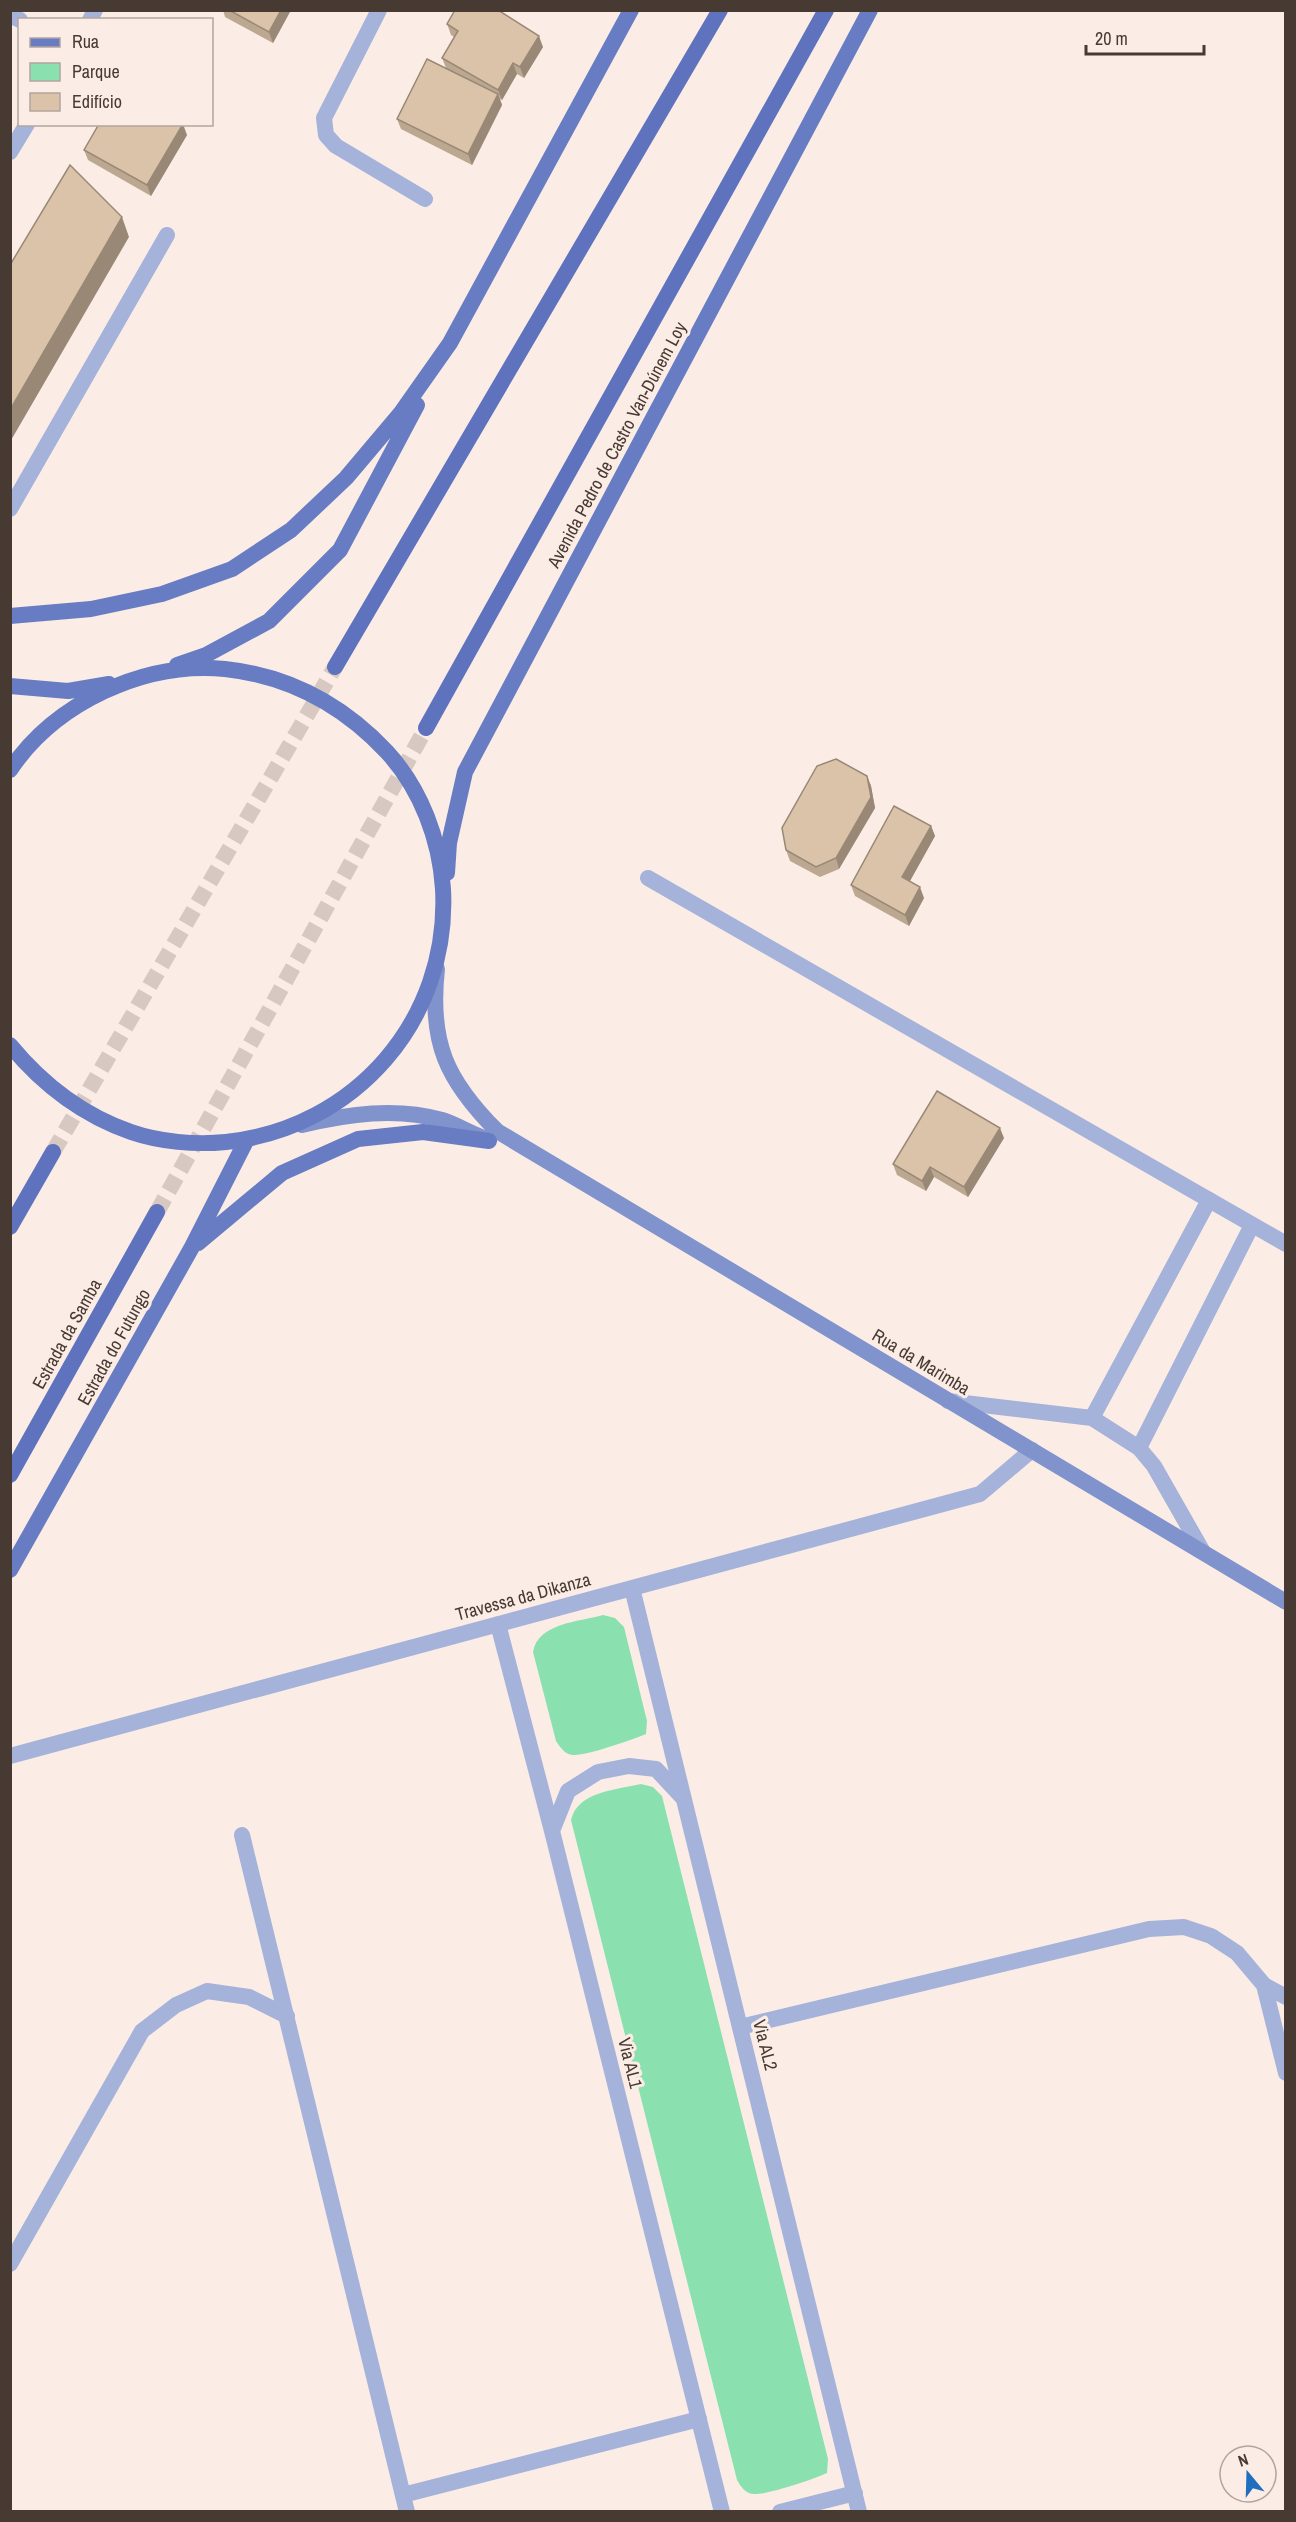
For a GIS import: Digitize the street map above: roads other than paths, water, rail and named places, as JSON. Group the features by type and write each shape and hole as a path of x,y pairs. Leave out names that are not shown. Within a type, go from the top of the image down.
{"highway":[{"path":"335,667 720,10"},
{"name":"Avenida Pedro de Castro Van-Dúnem Loy","path":"426,728 826,10"},
{"path":"10,1227 53,1152"},
{"name":"Estrada da Samba","path":"10,1475 157,1212"}],"main road":[{"path":"10,771 42,733 72,709 105,691 206,655 269,621 340,550 631,10"},
{"name":"Avenida Pedro de Castro Van-Dúnem Loy","path":"444,913 449,843 465,772 870,10"},
{"path":"10,616 92,609 162,594 232,569 291,530 346,478 400,414 450,343"},
{"path":"10,686 68,692 181,670 222,669 262,675 301,688 336,707 368,732 388,754 417,795 433,833 442,872 444,913 439,953 427,992 410,1028 386,1060 356,1089 323,1112 286,1129 247,1139 209,1143 170,1141 124,1129 98,1119 65,1099 36,1074 10,1045"},
{"name":"Rua da Marimba","path":"439,953 435,992 436,1033 449,1071 471,1105 497,1131 1286,1602"},
{"name":"Rua da Marimba","path":"286,1129 339,1116 390,1112 442,1120 489,1141 536,1156"},
{"path":"192,1247 282,1173 358,1139 423,1132 489,1141"},
{"name":"Estrada do Futungo","path":"10,1570 192,1247 247,1139"}],"street":[{"path":"379,10 324,118 326,135 336,146 424,199"},
{"path":"10,152 26,126"},
{"path":"10,509 167,235"},
{"path":"648,878 1286,1244"},
{"path":"1092,1418 1209,1200"},
{"path":"1139,1448 1252,1225"},
{"path":"948,1401 1092,1418 1139,1448 1154,1466 1203,1552"},
{"name":"Travessa da Dikanza","path":"10,1756 980,1494 1032,1450"},
{"name":"Via AL2","path":"632,1588 859,2511"},
{"name":"Via AL1","path":"498,1624 722,2511"},
{"path":"552,1832 568,1791 598,1772 629,1767 656,1769 685,1800"},
{"path":"242,1835 405,2503 699,2420"},
{"path":"740,2027 1149,1929 1184,1927 1211,1936 1237,1953 1264,1985 1286,1997"},
{"path":"1264,1985 1286,2073"},
{"path":"10,2264 142,2031 176,2005 207,1991 249,1997 287,2016"},
{"path":"780,2511 855,2493"}],"tunnel":[{"path":"53,1152 335,667"},
{"path":"157,1212 426,728"}]}
